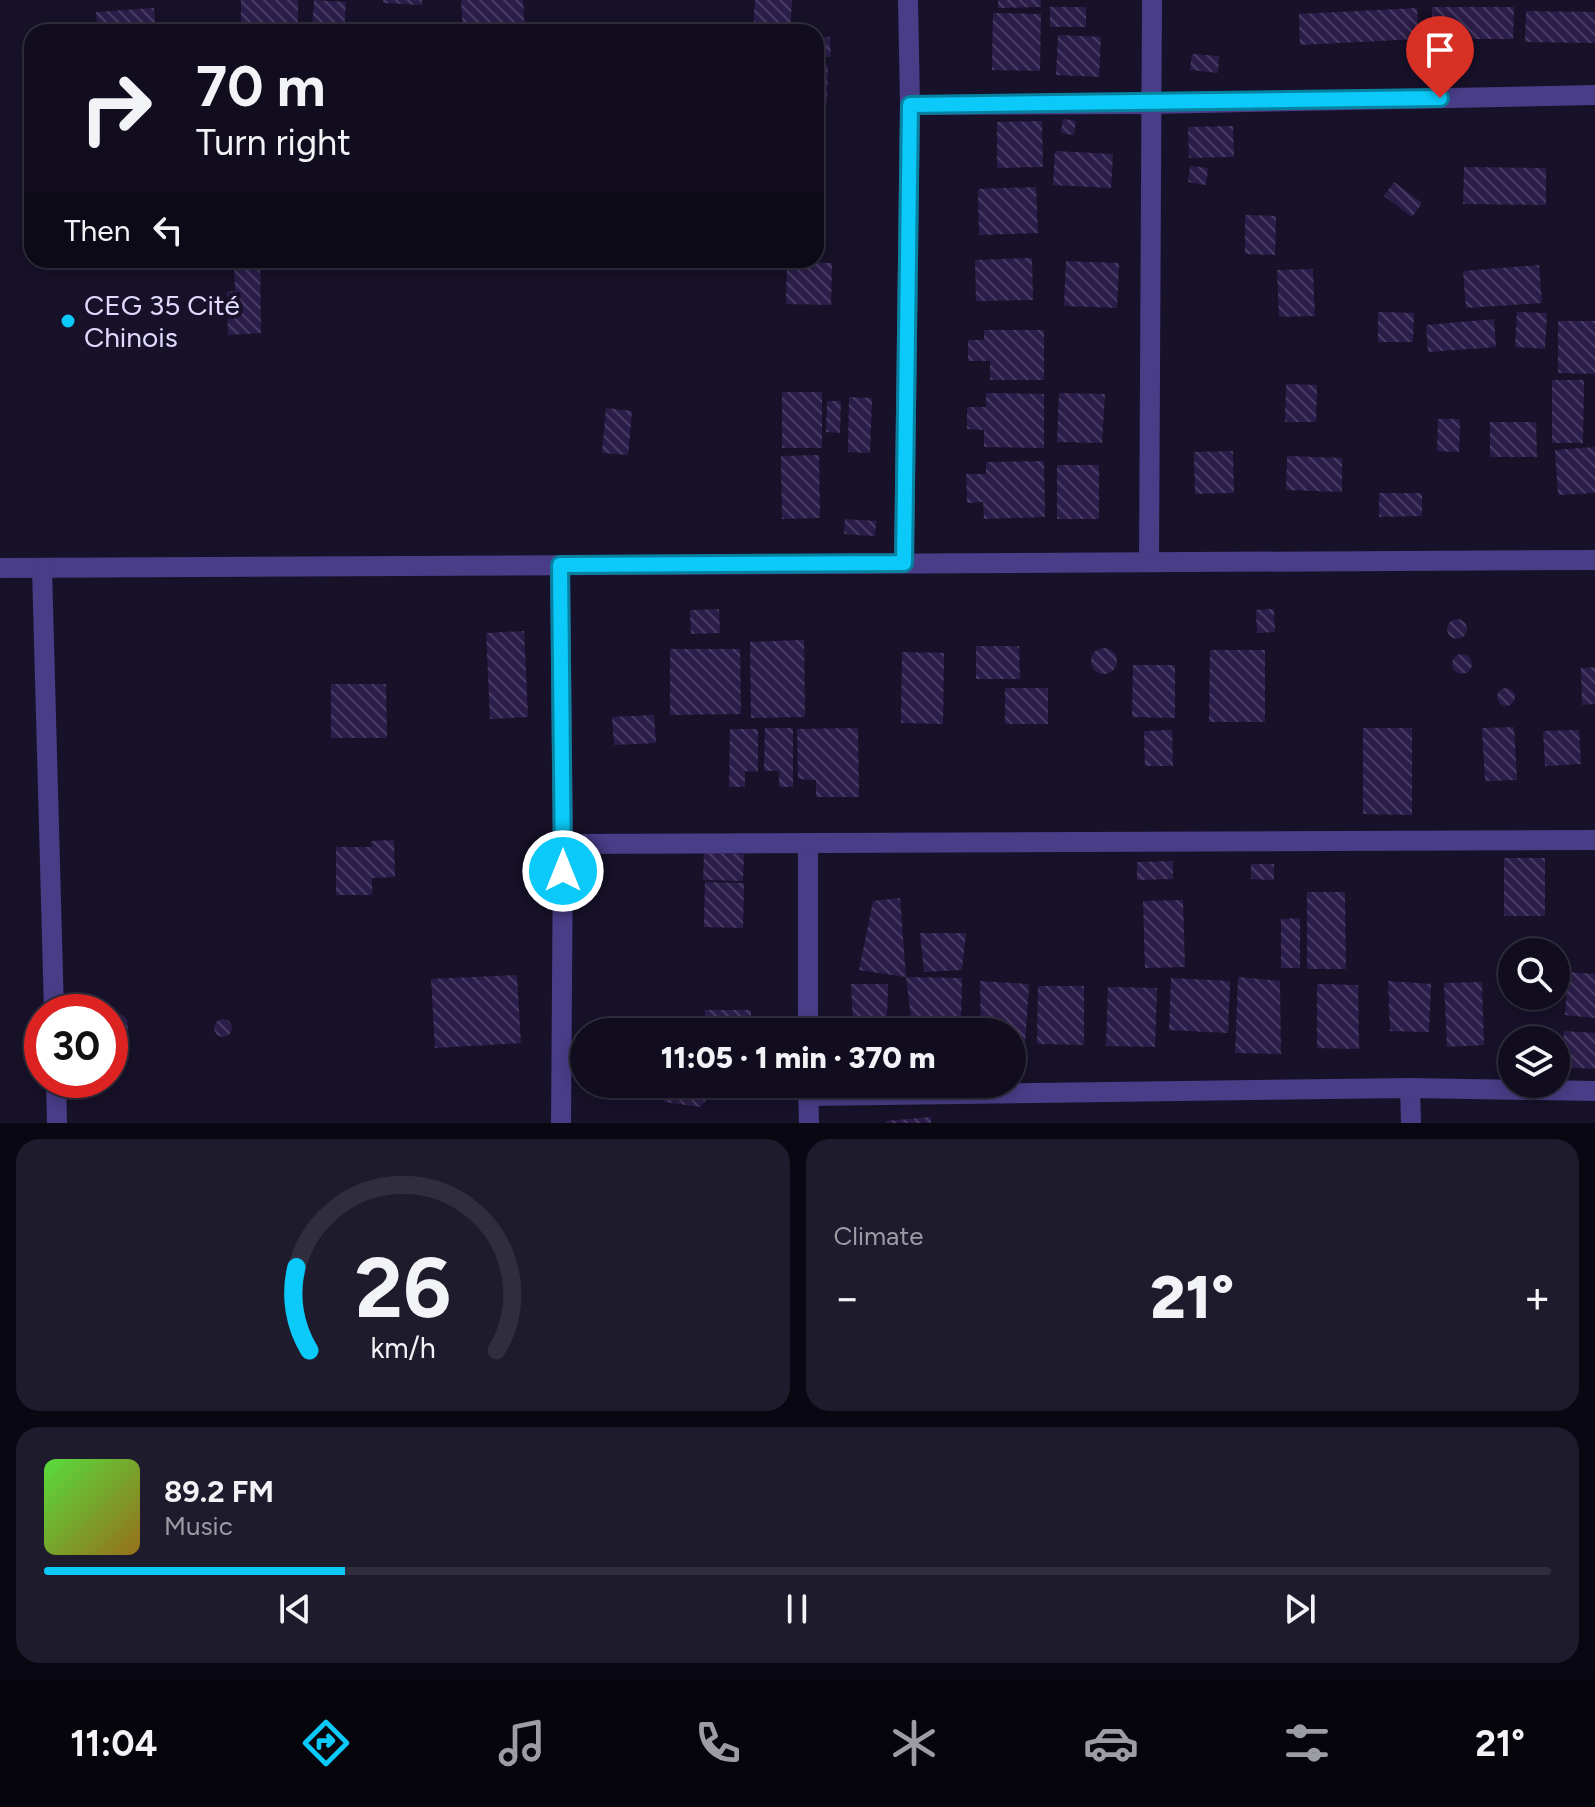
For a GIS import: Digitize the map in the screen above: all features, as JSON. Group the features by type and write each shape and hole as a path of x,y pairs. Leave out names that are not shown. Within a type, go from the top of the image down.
{"street":[{"path":"904,563 910,105 908,0"},
{"path":"1149,562 1152,0"},
{"path":"910,105 1152,104 1595,95"},
{"path":"0,568 1595,560"},
{"path":"560,565 563,844 561,1123"},
{"path":"42,568 54,994"},
{"path":"563,844 1595,840"},
{"path":"808,843 808,1018"},
{"path":"1410,1088 1411,1123"},
{"path":"1026,1089 1410,1088 1595,1091"},
{"path":"56,1098 57,1123"},
{"path":"808,1098 809,1123"}],"building":[{"path":"241,0 298,0 298,24 241,24"},
{"path":"314,0 346,2 345,24 312,24"},
{"path":"383,0 422,0 422,5 383,3"},
{"path":"461,0 523,0 524,24 462,24"},
{"path":"755,0 792,0 790,24 753,24"},
{"path":"998,0 1041,0 1041,7 998,8"},
{"path":"1050,7 1086,7 1086,27 1050,27"},
{"path":"1432,7 1514,7 1513,39 1432,39"},
{"path":"154,8 155,24 97,24 96,12"},
{"path":"1417,8 1419,39 1300,45 1299,14"},
{"path":"1526,11 1595,12 1595,43 1525,42"},
{"path":"993,13 1041,14 1040,71 992,70"},
{"path":"1058,35 1101,37 1099,77 1056,75"},
{"path":"824,37 830,37 831,57 824,57"},
{"path":"1192,54 1219,56 1218,73 1190,70"},
{"path":"824,65 828,65 827,103 824,103"},
{"path":"1063,119 1076,121 1074,135 1061,133"},
{"path":"1042,121 1043,167 997,168 997,122"},
{"path":"1233,126 1234,157 1189,158 1188,127"},
{"path":"1055,151 1113,154 1111,188 1053,185"},
{"path":"1190,166 1208,168 1206,185 1188,182"},
{"path":"1464,167 1546,168 1546,205 1463,204"},
{"path":"1394,182 1422,203 1412,217 1384,196"},
{"path":"1036,187 1038,233 979,235 978,189"},
{"path":"1245,215 1276,216 1275,255 1245,254"},
{"path":"1032,258 1033,300 976,301 975,260"},
{"path":"1066,261 1119,263 1117,308 1064,306"},
{"path":"824,263 832,263 831,305 786,304 787,268 824,268"},
{"path":"1539,265 1542,303 1466,308 1463,271"},
{"path":"234,268 260,268 261,333 228,335 227,292 235,291"},
{"path":"1313,269 1315,316 1279,317 1277,270"},
{"path":"1378,312 1414,313 1413,342 1378,342"},
{"path":"1517,312 1547,313 1545,349 1515,347"},
{"path":"1494,319 1496,347 1428,352 1426,325"},
{"path":"1558,321 1595,321 1595,374 1558,373"},
{"path":"984,330 1044,330 1044,380 990,380 990,361 968,361 968,340 984,340"},
{"path":"1552,380 1584,380 1583,443 1552,443"},
{"path":"1286,384 1317,385 1316,422 1285,422"},
{"path":"782,392 822,392 822,448 782,448"},
{"path":"986,393 1044,394 1044,448 984,447 984,430 967,429 967,407 986,407"},
{"path":"1059,393 1105,394 1102,443 1057,442"},
{"path":"849,397 872,398 870,453 848,452"},
{"path":"827,401 841,401 840,433 826,432"},
{"path":"606,408 632,411 628,455 602,453"},
{"path":"1438,419 1460,419 1459,452 1437,451"},
{"path":"1490,422 1536,422 1537,457 1490,457"},
{"path":"1595,447 1595,493 1558,495 1555,450"},
{"path":"1233,451 1234,493 1195,494 1194,452"},
{"path":"819,455 820,518 782,519 781,456"},
{"path":"1287,456 1342,458 1342,492 1286,490"},
{"path":"1044,461 1045,517 984,519 983,502 967,503 966,474 986,474 986,462"},
{"path":"1057,465 1099,465 1099,519 1057,519"},
{"path":"1379,493 1422,493 1422,516 1379,517"},
{"path":"845,519 876,521 875,536 844,534"},
{"path":"719,609 720,633 691,634 690,610"},
{"path":"1274,609 1275,632 1257,633 1256,610"},
{"path":"1457,619 1464,622 1467,629 1464,636 1457,639 1450,636 1447,629 1450,622"},
{"path":"524,631 528,717 490,719 486,633"},
{"path":"804,640 805,717 751,718 750,642"},
{"path":"976,646 1019,646 1020,679 976,679"},
{"path":"1104,648 1113,652 1117,661 1113,670 1104,674 1095,670 1091,661 1095,652"},
{"path":"670,649 740,649 741,714 670,715"},
{"path":"1210,650 1265,650 1265,722 1209,722"},
{"path":"902,652 944,653 943,724 901,723"},
{"path":"1462,654 1469,657 1472,664 1469,671 1462,674 1455,671 1452,664 1455,657"},
{"path":"1133,665 1175,665 1175,718 1132,717"},
{"path":"1595,667 1595,704 1582,705 1581,668"},
{"path":"331,684 386,684 387,738 331,738"},
{"path":"1005,688 1048,688 1048,724 1005,724"},
{"path":"1506,688 1515,697 1506,706 1497,697"},
{"path":"654,715 656,743 614,745 612,717"},
{"path":"1514,727 1517,780 1485,781 1482,728"},
{"path":"765,728 793,728 793,787 779,787 779,771 764,771"},
{"path":"858,728 859,797 816,797 816,780 798,779 797,729"},
{"path":"1363,728 1412,728 1412,815 1363,814"},
{"path":"730,729 758,729 758,772 745,771 745,787 729,787"},
{"path":"1172,730 1173,766 1145,766 1144,731"},
{"path":"1579,730 1581,764 1545,766 1543,731"},
{"path":"394,840 395,877 372,878 372,895 336,895 336,847 372,847 371,841"},
{"path":"704,853 744,854 743,881 703,880"},
{"path":"1504,858 1545,858 1545,916 1504,916"},
{"path":"1173,861 1173,879 1137,880 1137,862"},
{"path":"1251,864 1274,864 1274,880 1251,879"},
{"path":"705,882 744,883 743,928 704,927"},
{"path":"1307,892 1345,892 1346,969 1307,969"},
{"path":"900,898 906,977 859,970 873,901"},
{"path":"1183,900 1185,967 1145,968 1143,901"},
{"path":"1300,918 1300,968 1281,968 1281,919"},
{"path":"920,933 966,933 962,970 924,972"},
{"path":"1570,972 1595,974 1595,1018 1565,1015 1565,1010 1570,1010"},
{"path":"517,975 521,1043 435,1048 431,979"},
{"path":"906,977 962,978 961,1018 911,1018"},
{"path":"1238,977 1280,981 1281,1054 1235,1053"},
{"path":"1171,978 1230,981 1228,1033 1169,1030"},
{"path":"980,981 1029,984 1026,1029 1026,1018 981,1018"},
{"path":"1388,981 1431,984 1429,1032 1390,1031"},
{"path":"1482,982 1484,1045 1447,1047 1444,983"},
{"path":"851,984 888,984 887,1018 853,1018"},
{"path":"1317,984 1358,985 1359,1049 1317,1048"},
{"path":"1038,986 1084,986 1084,1045 1037,1044"},
{"path":"1108,987 1157,988 1155,1047 1106,1046"},
{"path":"705,1010 751,1010 751,1018 705,1018"},
{"path":"223,1019 232,1028 223,1037 214,1028"},
{"path":"1570,1031 1595,1033 1595,1069 1570,1068"},
{"path":"664,1098 708,1098 700,1107 664,1102"},
{"path":"931,1117 931,1123 886,1123 886,1121"}],"place":[{"name":"CEG 35 Cité Chinois","path":"68,321"}],"route":[{"path":"563,871 560,565 904,563 910,105 1440,98"}]}
